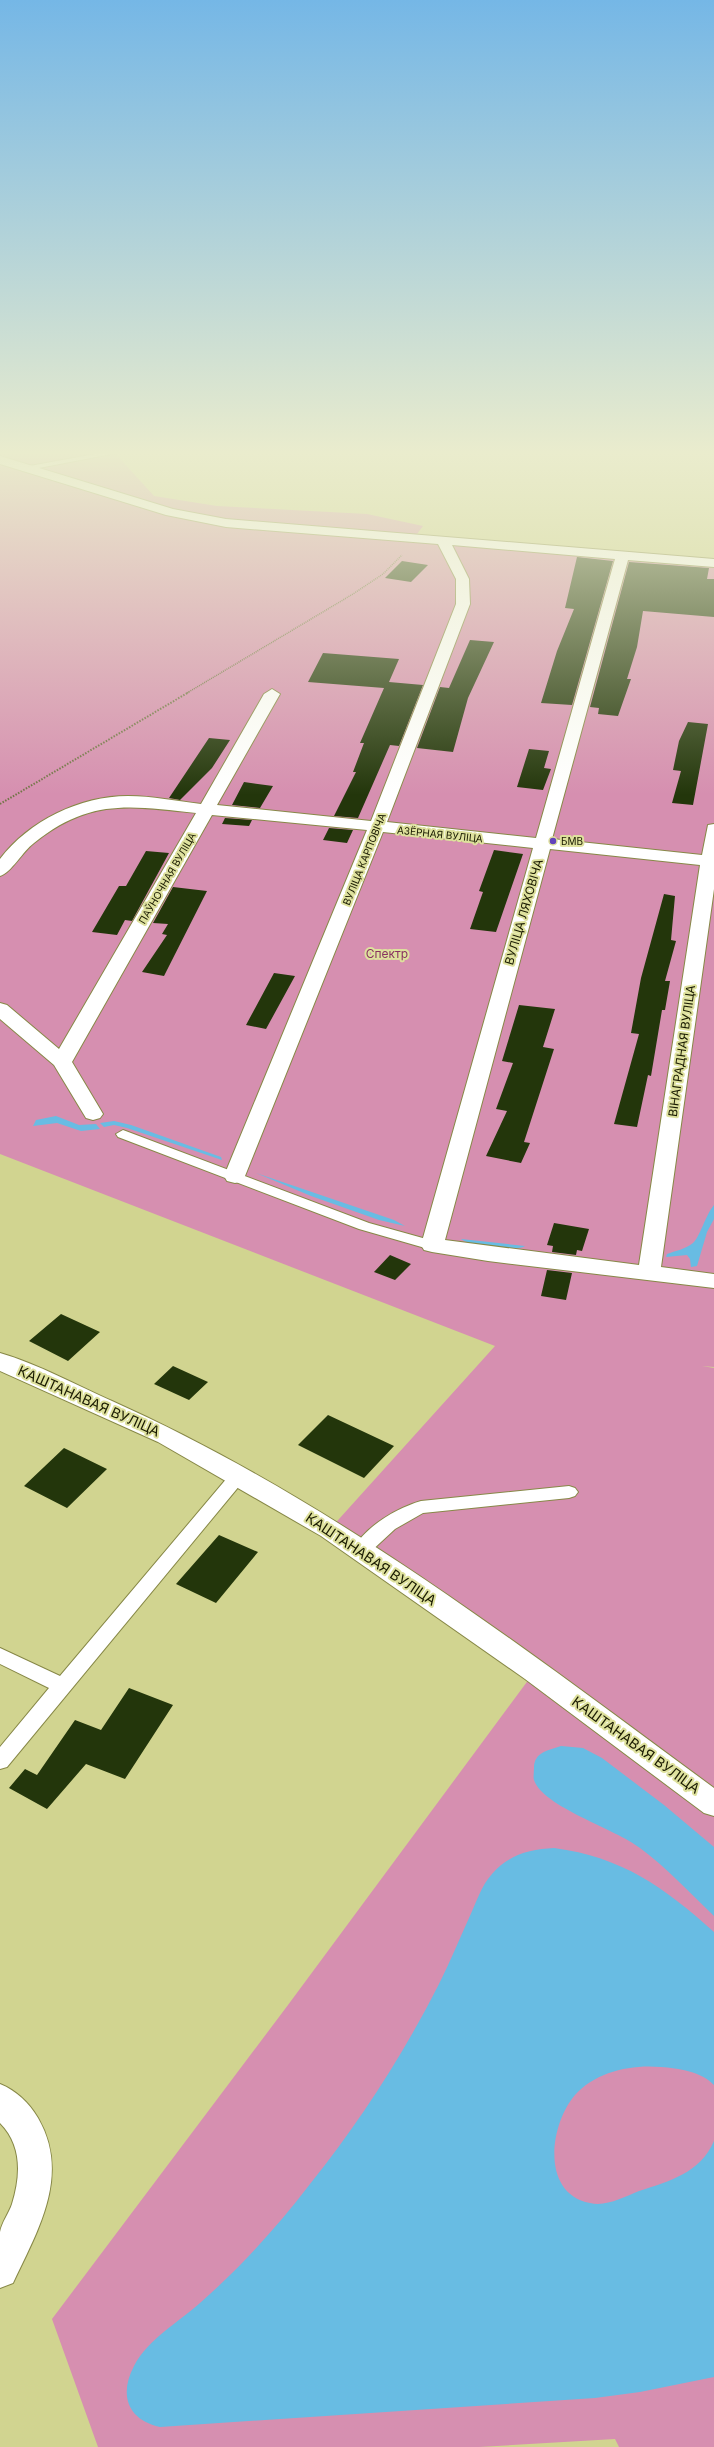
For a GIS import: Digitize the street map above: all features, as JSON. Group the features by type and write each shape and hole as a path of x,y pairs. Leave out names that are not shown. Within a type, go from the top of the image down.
{"street":[{"name":"ВУЛІЦА КАРПОВІЧА","path":"235,1176 377,828 464,597 465,589 462,577 457,567"},
{"name":"ВУЛІЦА ЛЯХОВІЧА","path":"432,1244 544,844 613,567"},
{"name":"ПАЎНОЧНАЯ ВУЛІЦА","path":"62,1062 272,694"},
{"name":"АЗЁРНАЯ ВУЛІЦА","path":"0,871 22,842 57,819 98,804 142,802 377,828 712,861"},
{"name":"ВІНАГРАДНАЯ ВУЛІЦА","path":"649,1273 712,861 714,829"},
{"path":"0,1009 62,1062 93,1114"},
{"path":"432,1244 714,1281"},
{"name":"КАШТАНАВАЯ ВУЛІЦА","path":"0,1361 167,1436 239,1475 362,1550 535,1671 711,1798"},
{"path":"0,2100 19,2117 32,2138 38,2165 34,2194 0,2270"}],"lane":[{"path":"123,1134 364,1226 432,1244"},
{"path":"0,1761 239,1475"},
{"path":"362,1550 384,1527 400,1516 421,1507 569,1492"},
{"path":"0,1655 62,1686"}],"path":[{"path":"0,804 372,582 390,567"}],"green space":[{"name":"Спектр","path":"0,567 714,567 714,1367 702,1366 714,1368 714,2447 619,2447 615,2439 479,2447 98,2447 52,2319 288,2005 535,1671 330,1529 495,1346 0,1154"}],"water":[{"path":"56,1116 79,1125 96,1124 100,1129 81,1131 57,1123 33,1126 36,1120"},
{"path":"114,1121 131,1125 221,1157 222,1160 127,1128 114,1125 104,1127 100,1123"},
{"path":"256,1173 394,1220 405,1226 379,1220 311,1196"},
{"path":"714,1205 714,1219 707,1232 697,1266 691,1267 690,1259 687,1255 666,1257 667,1254 684,1248 696,1240"},
{"path":"461,1239 525,1246 520,1248 492,1247"},
{"path":"561,1746 583,1748 602,1758 664,1805 714,1847 714,1916 669,1872 640,1848 615,1833 565,1808 540,1790 534,1780 534,1768 537,1758 547,1750"},
{"path":"554,1848 578,1852 601,1859 641,1876 677,1901 714,1932 714,2085 696,2074 682,2070 650,2066 626,2068 603,2075 583,2087 566,2108 556,2139 554,2156 557,2172 563,2186 574,2197 590,2203 602,2204 609,2203 683,2174 701,2161 714,2141 714,2377 640,2392 595,2398 160,2427 149,2424 140,2418 133,2412 129,2404 127,2386 129,2376 140,2356 155,2339 192,2310 230,2275 258,2246 272,2231 346,2137 411,2037 447,1968 479,1895 488,1879 498,1867 520,1854"}],"building":[{"path":"396,567 426,567 411,582 385,578"},
{"path":"575,567 611,567 572,705 541,703 557,651 574,609 565,608"},
{"path":"628,567 709,568 707,579 714,579 714,617 643,611 637,647 627,679 631,679 618,716 598,714 599,708 590,707"},
{"path":"470,640 494,642 468,698 453,752 417,748 440,687 449,688"},
{"path":"323,653 399,659 389,682 423,685 399,746 390,745 358,818 334,816 356,772 353,772 364,743 360,743 384,688 308,682"},
{"path":"688,722 708,724 693,805 672,803 681,771 673,770 679,741"},
{"path":"209,738 230,740 212,768 180,800 169,798"},
{"path":"529,749 549,751 544,768 551,769 543,790 517,787"},
{"path":"244,782 273,786 260,808 232,805"},
{"path":"225,818 252,820 249,826 222,824"},
{"path":"329,828 353,830 347,843 323,840"},
{"path":"494,850 523,854 496,932 470,929 483,892 479,891"},
{"path":"146,851 169,853 132,921 125,920 117,935 92,932 119,886 126,886"},
{"path":"173,887 207,891 164,976 142,972 167,935 162,934 168,924 153,923"},
{"path":"664,894 675,896 671,940 676,941 665,981 670,981 665,1010 662,1010 651,1076 648,1075 637,1127 614,1124 639,1034 631,1033 641,978"},
{"path":"274,973 295,976 266,1029 246,1025"},
{"path":"519,1005 555,1009 543,1047 554,1049 524,1142 530,1143 521,1163 486,1156 507,1111 496,1109 513,1063 502,1061"},
{"path":"554,1223 589,1229 582,1251 577,1250 576,1255 552,1252 553,1246 547,1245"},
{"path":"390,1255 411,1264 395,1280 374,1272"},
{"path":"547,1270 572,1273 566,1300 541,1296"},
{"path":"61,1314 100,1332 68,1361 29,1341"},
{"path":"173,1366 208,1382 189,1400 154,1384"},
{"path":"328,1415 394,1446 364,1478 298,1445"},
{"path":"64,1448 107,1469 67,1508 24,1486"},
{"path":"219,1535 258,1552 216,1603 176,1584"},
{"path":"129,1688 173,1705 125,1779 86,1764 47,1809 9,1788 25,1769 37,1775 75,1720 101,1730"}],"place":[{"name":"БМВ","path":"553,841"}]}
